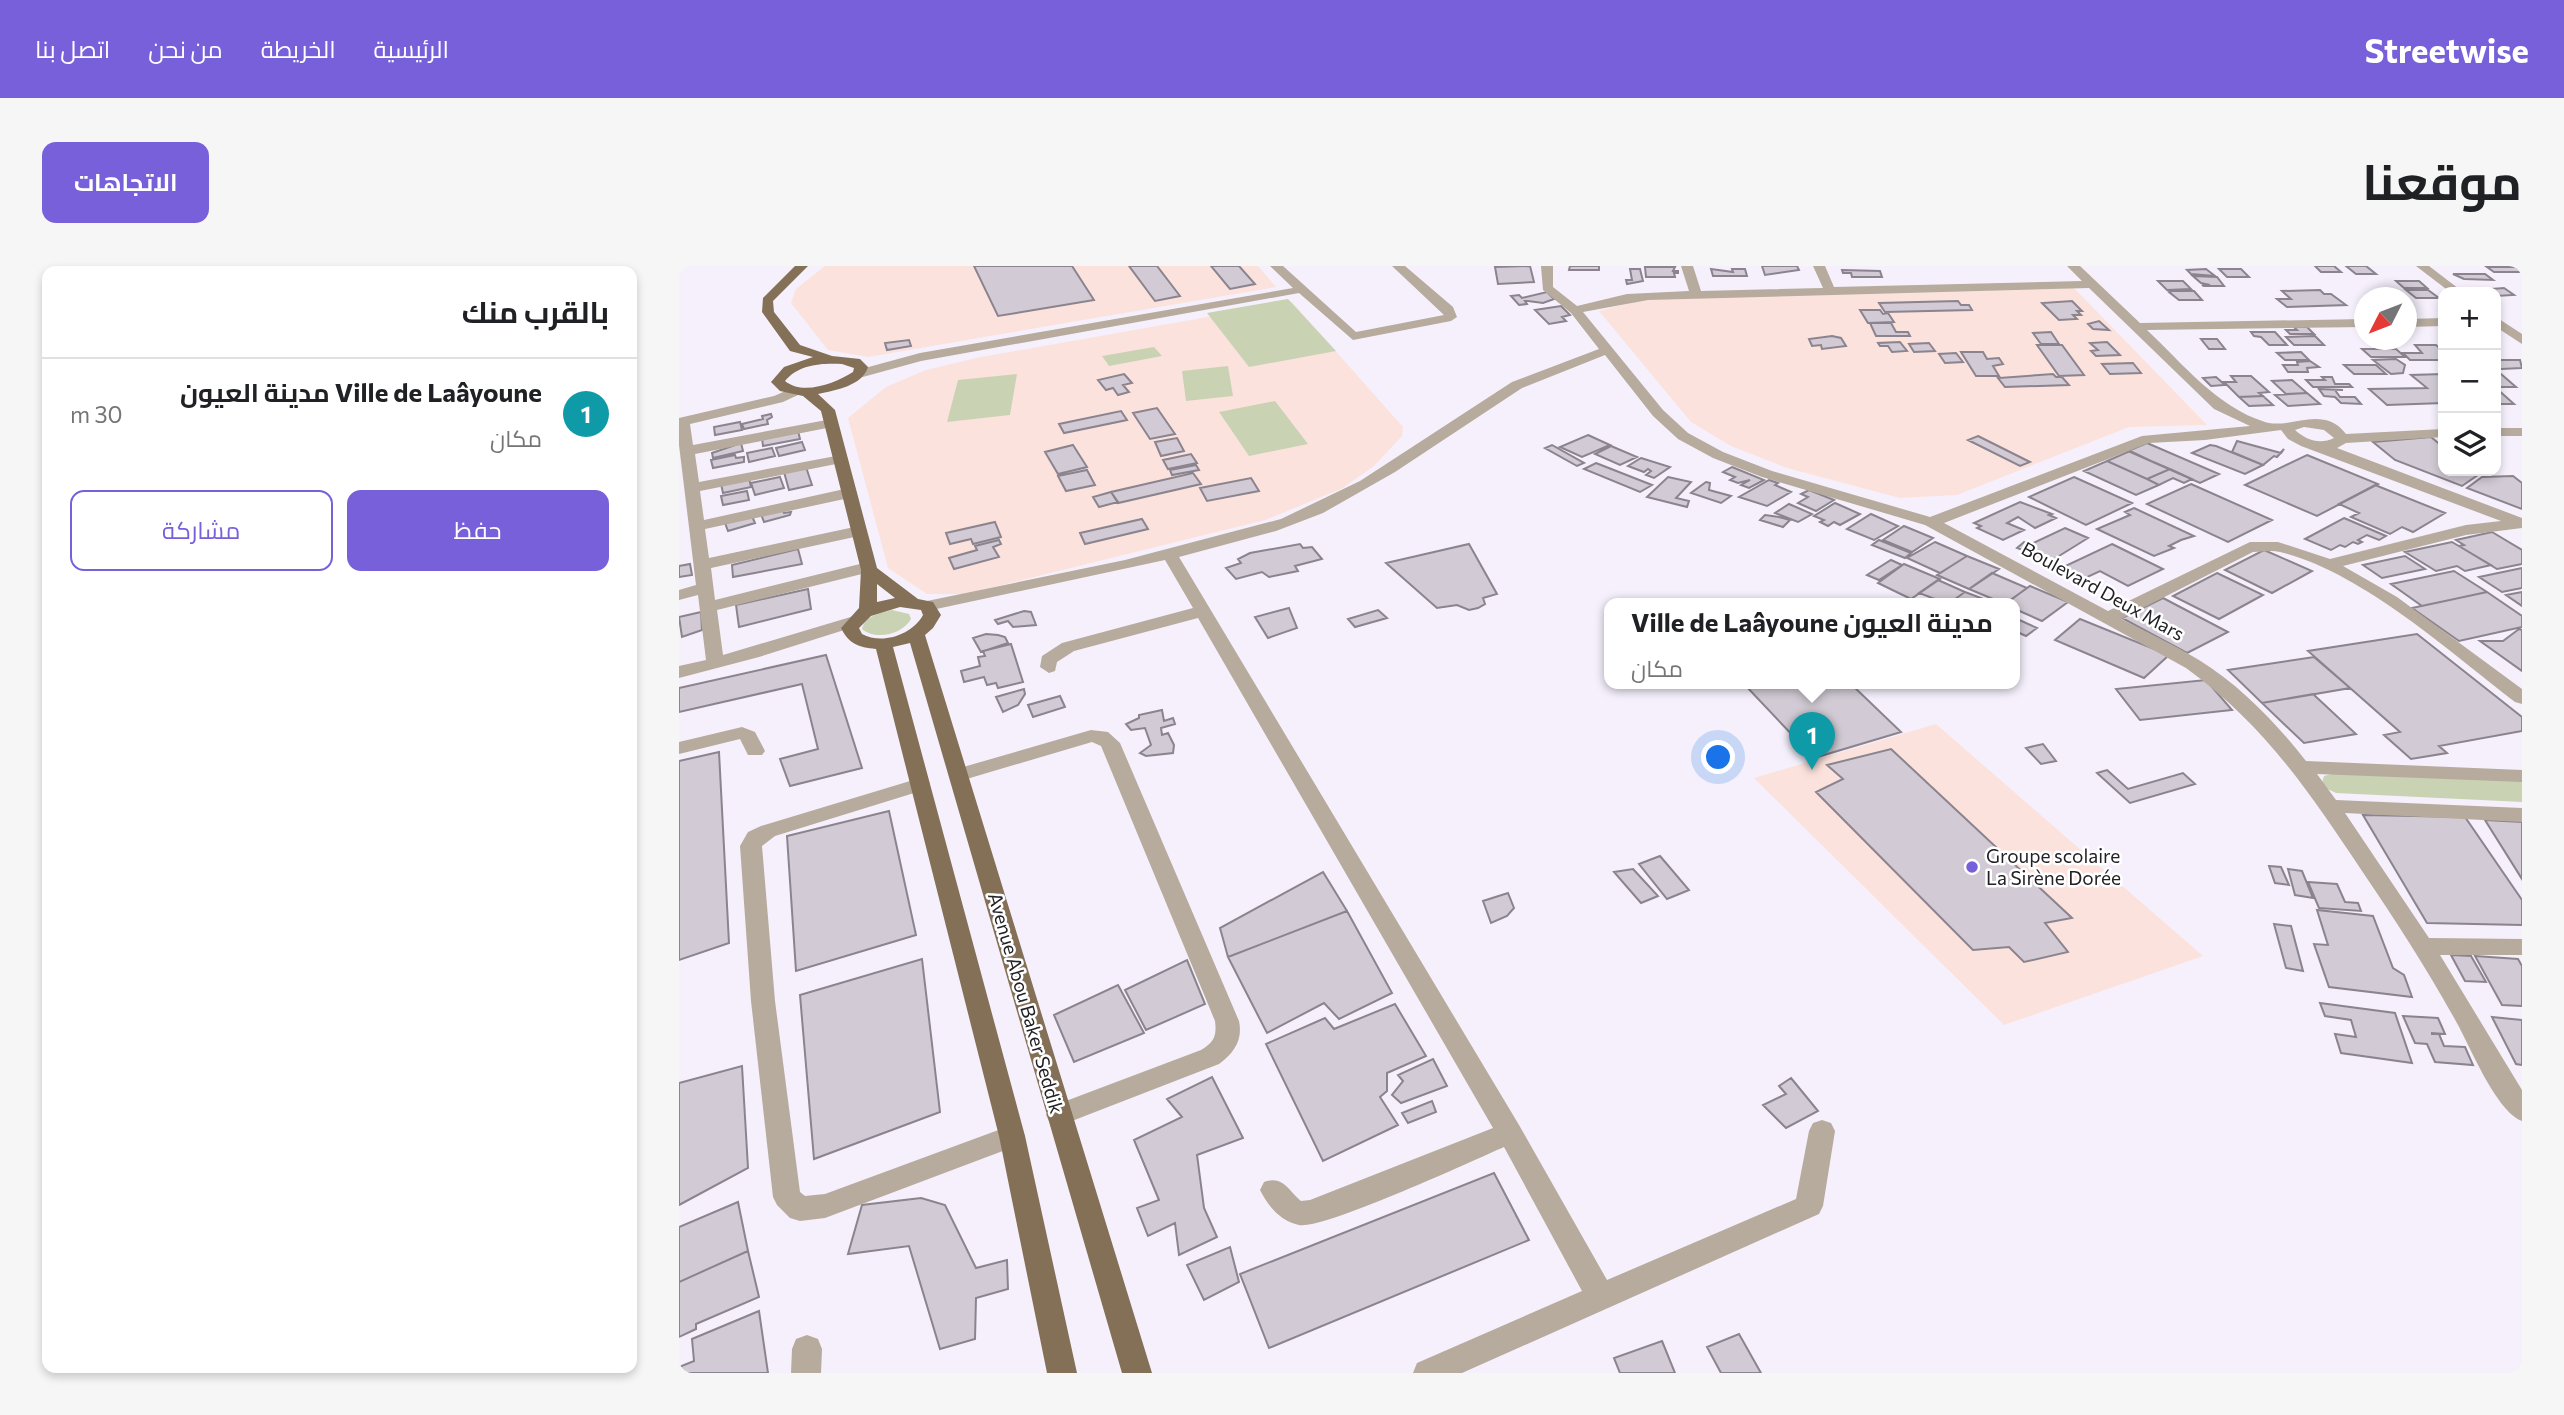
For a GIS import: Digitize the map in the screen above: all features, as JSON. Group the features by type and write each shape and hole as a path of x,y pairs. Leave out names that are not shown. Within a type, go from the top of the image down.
{"main road":[{"path":"802,266 767,301 768,312 796,348 857,368 842,384 830,416 868,569 857,640 883,643 921,615"},
{"path":"792,368 796,348"},
{"path":"834,359 792,368 784,373 778,382 780,386 800,391 842,384"},
{"path":"800,391 830,416"},
{"path":"868,569 921,615"},
{"path":"858,622 889,603 921,615"},
{"name":"Avenue Abou Baker Seddik","path":"921,615 960,775 1137,1373"},
{"path":"883,643 958,940 1012,1136 1062,1373"}],"street":[{"path":"1276,266 1299,290 1353,336 1451,317 1449,310 1398,266"},
{"name":"Boulevard Deux Mars","path":"1547,266 1547,288 1575,310 1658,413 1683,436 1718,455 1767,474 1931,522 2109,618 2222,683 2249,706 2302,767 2330,806 2424,946 2522,1110"},
{"path":"1687,266 1696,295"},
{"path":"1819,266 1830,291"},
{"path":"2073,266 2134,327 2220,405 2233,414 2268,428"},
{"path":"2422,266 2450,287"},
{"path":"1575,310 1627,298 2090,284"},
{"path":"857,368 1299,290"},
{"path":"2501,322 2522,321"},
{"path":"2417,323 2438,322"},
{"path":"2134,327 2354,323"},
{"path":"2501,325 2522,340"},
{"path":"921,615 1265,530 1315,511 1360,488 1507,391 1539,375 1608,350"},
{"path":"715,662 697,526 687,485 687,451 681,421 778,399 800,391"},
{"path":"2220,405 2302,430 2317,445 2522,523"},
{"path":"2205,436 2219,424 2220,405"},
{"path":"687,451 830,416"},
{"path":"2205,436 2268,428 2339,432 2341,440 2392,472"},
{"path":"1931,522 2133,443 2160,438 2302,430 2438,433"},
{"path":"2501,432 2522,432"},
{"path":"2317,445 2408,433"},
{"path":"687,485 841,459"},
{"path":"697,526 849,493"},
{"path":"2331,564 2466,530 2522,523"},
{"path":"702,565 859,531"},
{"path":"679,548 699,544"},
{"path":"2109,618 2261,544 2284,546 2331,564 2389,600 2522,698"},
{"path":"1170,555 1510,1133 1599,1296"},
{"path":"708,607 868,569"},
{"path":"679,594 705,588"},
{"path":"1049,667 1048,660 1067,647 1203,611"},
{"path":"679,671 753,653 858,622"},
{"path":"679,748 742,733 748,736 755,751"},
{"path":"960,775 1091,736 1101,736 1110,743 1227,1021 1230,1033 1225,1047 1210,1056 1059,1115"},
{"path":"2302,767 2522,776"},
{"path":"920,784 768,831 756,837 751,846 763,1001 787,1197 800,1209 825,1206 1012,1136"},
{"path":"2330,806 2522,815"},
{"path":"2424,946 2522,947"},
{"path":"1428,1373 1809,1206 1822,1131"},
{"path":"1274,1190 1289,1210 1306,1214 1510,1133"}],"shaded area":[{"path":"825,266 1258,266 1276,287 868,357 828,350 791,303 796,289"},
{"path":"2074,288 2207,425 2129,427 1957,495 1900,498 1787,468 1731,446 1691,422 1599,311 1649,298"},
{"path":"1292,302 1403,427 1402,436 1374,466 1341,489 1265,520 965,594 927,594 888,568 848,418 886,387 926,370 976,358"},
{"name":"Groupe scolaire La Sirène Dorée","path":"1936,724 2203,956 2004,1025 1754,778"}],"green space":[{"path":"1288,299 1336,351 1249,367 1207,313"},
{"path":"1154,347 1162,356 1109,366 1102,356"},
{"path":"1228,366 1233,396 1186,401 1182,371"},
{"path":"1017,374 1010,415 947,422 958,380"},
{"path":"1275,401 1308,444 1249,456 1219,412"},
{"path":"892,610 909,614 911,619 902,629 889,634 874,635 862,629 870,618"},
{"path":"2335,773 2522,780 2522,802 2336,793 2321,786 2324,776"}],"building":[{"path":"974,266 1072,266 1094,300 998,316"},
{"path":"1129,266 1157,266 1180,296 1155,301"},
{"path":"1211,266 1239,266 1255,284 1230,289"},
{"path":"1530,266 1534,282 1498,284 1495,267"},
{"path":"1570,266 1599,266 1599,270 1569,270"},
{"path":"1762,266 1797,266 1799,270 1765,275"},
{"path":"2315,266 2334,266 2341,272 2321,272"},
{"path":"2346,266 2366,266 2376,274 2356,274"},
{"path":"1645,267 1675,267 1673,271 1678,273 1674,273 1675,277 1646,277"},
{"path":"2487,267 2516,267 2522,272 2494,272"},
{"path":"1630,269 1640,269 1643,281 1627,284 1626,280 1632,280"},
{"path":"1711,269 1733,272 1732,269 1745,269 1747,276 1713,276"},
{"path":"2206,269 2215,276 2191,274 2187,270"},
{"path":"2219,269 2241,269 2249,277 2227,277"},
{"path":"1842,270 1880,271 1882,277 1852,277 1851,273 1843,273"},
{"path":"2453,274 2485,274 2493,280 2464,279"},
{"path":"2193,276 2217,277 2224,286 2204,286 2202,285 2210,285 2201,283"},
{"path":"2158,281 2183,281 2191,289 2167,290"},
{"path":"2396,281 2419,281 2427,288 2417,287 2403,287"},
{"path":"2501,288 2504,288 2514,295 2501,296"},
{"path":"2320,290 2346,305 2287,307 2277,299 2291,299 2282,291"},
{"path":"2417,290 2428,290 2438,298 2417,298"},
{"path":"2194,291 2202,300 2179,300 2169,292"},
{"path":"1547,292 1554,299 1543,303 1525,301 1527,304 1519,305 1511,296 1519,295 1522,298"},
{"path":"1958,301 1961,305 1969,305 1972,310 1885,312 1879,303"},
{"path":"2072,301 2082,311 2077,311 2081,315 2073,315 2077,319 2059,320 2042,303"},
{"path":"1561,306 1570,315 1562,317 1566,321 1549,324 1535,310"},
{"path":"1860,310 1880,310 1883,314 1888,313 1894,322 1868,323"},
{"path":"2099,321 2109,330 2093,329 2088,324"},
{"path":"1870,323 1891,323 1896,332 1908,332 1910,336 1876,336"},
{"path":"2294,327 2307,327 2314,334 2290,334 2286,330 2297,330"},
{"path":"2051,332 2059,344 2041,344 2033,333"},
{"path":"2251,332 2275,332 2287,345 2269,345"},
{"path":"1832,336 1841,338 1846,346 1822,349 1821,345 1812,346 1809,339"},
{"path":"2315,336 2324,345 2294,345 2286,337"},
{"path":"2201,339 2217,339 2225,349 2209,349"},
{"path":"909,340 911,346 887,350 885,343"},
{"path":"1900,342 1907,351 1892,352 1888,346 1880,346 1878,343"},
{"path":"2107,342 2120,355 2096,356 2091,351 2098,350 2090,343"},
{"path":"1929,343 1935,351 1914,352 1909,344"},
{"path":"2037,345 2062,345 2084,375 2059,376"},
{"path":"2417,345 2436,345 2438,360 2410,360 2403,353 2422,353"},
{"path":"2363,350 2397,350 2405,357 2371,357"},
{"path":"1961,352 1983,352 1987,359 1999,358 2003,364 1993,366 1999,376 1976,376"},
{"path":"2301,352 2309,360 2285,360 2277,353"},
{"path":"1956,353 1963,362 1945,363 1939,354"},
{"path":"2396,359 2405,365 2403,373 2391,374 2373,360"},
{"path":"2501,360 2520,360 2522,368 2501,369"},
{"path":"2310,361 2319,367 2307,368 2308,372 2288,372 2283,365 2298,365 2297,362"},
{"path":"2133,363 2141,373 2110,374 2102,364"},
{"path":"2344,365 2376,365 2386,374 2354,374"},
{"path":"1124,374 1132,383 1123,385 1129,392 1118,395 1113,388 1106,390 1098,380"},
{"path":"2053,374 2062,377 2069,385 2005,387 1998,378"},
{"path":"2438,374 2438,403 2387,405 2369,389 2427,388 2411,375"},
{"path":"2501,374 2516,387 2501,387"},
{"path":"2231,376 2251,376 2269,392 2259,393 2263,396 2239,397 2224,382 2236,382"},
{"path":"2216,377 2225,385 2211,386 2203,378"},
{"path":"2322,377 2332,377 2335,384 2349,384 2352,387 2313,387 2306,380 2325,380"},
{"path":"2292,380 2307,393 2286,394 2272,381"},
{"path":"2319,389 2343,390 2335,390 2340,397 2355,397 2361,404 2341,403 2335,397 2324,396"},
{"path":"2501,392 2514,404 2501,404"},
{"path":"2307,393 2320,404 2288,406 2275,395"},
{"path":"2263,396 2273,405 2249,406 2239,397"},
{"path":"1157,408 1175,434 1150,439 1133,413"},
{"path":"1121,411 1127,420 1064,433 1059,424"},
{"path":"771,414 772,417 767,420 768,424 744,429 742,424 763,419 762,416"},
{"path":"740,422 742,430 715,435 714,427"},
{"path":"798,431 800,439 763,446 762,438"},
{"path":"1588,435 1610,445 1582,457 1560,447"},
{"path":"1978,436 2030,462 2020,466 1968,440"},
{"path":"2431,437 2438,443 2438,476 2477,476 2462,486 2395,460 2373,442"},
{"path":"1177,438 1184,451 1161,456 1155,442"},
{"path":"2237,441 2281,453 2263,465 2232,452"},
{"path":"802,442 805,450 779,456 776,448"},
{"path":"741,443 743,451 713,458 712,453"},
{"path":"2147,443 2219,474 2200,483 2128,451"},
{"path":"1073,445 1087,467 1058,474 1045,452"},
{"path":"1552,445 1584,463 1577,466 1545,448"},
{"path":"2210,445 2263,465 2245,474 2192,453"},
{"path":"1611,446 1637,457 1620,465 1595,454"},
{"path":"772,448 775,456 749,462 747,453"},
{"path":"2130,451 2170,469 2147,479 2107,461"},
{"path":"1191,454 1197,463 1168,469 1163,460"},
{"path":"735,455 736,458 744,457 744,462 713,468 711,460"},
{"path":"2307,455 2378,484 2317,516 2245,485"},
{"path":"1641,458 1670,467 1654,478 1646,475 1651,471 1648,469 1644,472 1628,466"},
{"path":"2107,461 2159,485 2136,495 2084,471"},
{"path":"1596,463 1652,485 1640,492 1584,469"},
{"path":"1196,465 1199,470 1172,475 1170,470"},
{"path":"806,467 812,485 789,490 784,472"},
{"path":"1732,467 1764,480 1749,488 1741,485 1750,480 1738,483 1730,480 1735,477 1723,472"},
{"path":"2170,469 2192,479 2184,483 2173,478 2159,485 2147,479"},
{"path":"1087,470 1095,485 1066,491 1058,476"},
{"path":"1193,473 1201,484 1118,503 1111,492"},
{"path":"2513,476 2522,483 2522,509 2467,488 2482,477"},
{"path":"780,477 784,488 755,495 751,483"},
{"path":"1668,477 1691,482 1676,498 1689,501 1687,507 1647,497"},
{"path":"2074,477 2132,503 2086,525 2029,497"},
{"path":"749,478 751,487 723,493 721,484"},
{"path":"1251,478 1259,491 1207,501 1200,488"},
{"path":"1769,480 1791,492 1767,506 1739,497"},
{"path":"1706,482 1710,483 1709,490 1731,496 1721,503 1691,493"},
{"path":"2191,484 2272,520 2228,542 2147,504"},
{"path":"2375,485 2445,513 2413,532 2402,527 2390,534 2351,517 2359,513 2339,504"},
{"path":"1809,490 1834,500 1816,511 1798,503 1808,497 1801,494"},
{"path":"747,491 749,500 723,505 721,496"},
{"path":"1111,492 1118,502 1099,507 1093,497"},
{"path":"2020,502 2056,518 2035,528 2018,517 2007,523 2024,530 2003,540 1977,528 1981,526 1974,523"},
{"path":"1835,503 1860,514 1840,525 1834,522 1828,526 1820,522 1824,520 1814,516"},
{"path":"1789,504 1812,514 1798,522 1775,513"},
{"path":"2134,508 2194,536 2169,546 2174,548 2154,556 2097,529 2130,515 2125,512"},
{"path":"782,509 784,513 791,512 790,515 764,522 761,514"},
{"path":"1871,514 1898,526 1874,540 1847,529"},
{"path":"1765,515 1790,520 1783,527 1760,520"},
{"path":"752,516 755,523 728,531 725,523"},
{"path":"2344,518 2386,536 2379,540 2367,535 2358,540 2362,542 2358,544 2353,542 2331,550 2305,539"},
{"path":"1142,519 1148,529 1085,544 1080,533"},
{"path":"995,522 1001,537 973,544 971,539 950,544 946,533"},
{"path":"1904,526 1933,538 1912,552 1883,540"},
{"path":"2065,528 2088,538 2051,561 2017,548 2024,542 2031,544"},
{"path":"2492,532 2522,550 2522,564 2497,569 2459,546 2464,545 2456,540"},
{"path":"999,540 1001,544 993,547 999,557 954,569 949,558 977,550 975,546"},
{"path":"1879,540 1911,553 1905,558 1872,545"},
{"path":"1935,542 1967,556 1940,573 1907,558"},
{"path":"2452,542 2491,565 2465,571 2457,566 2436,571 2405,552"},
{"path":"1300,544 1303,548 1312,547 1322,559 1295,566 1298,571 1269,577 1262,572 1236,579 1226,568 1241,563 1238,559 1250,553"},
{"path":"1469,544 1497,594 1483,598 1485,604 1478,608 1469,610 1457,605 1437,608 1386,563"},
{"path":"2112,544 2163,569 2128,586 2100,571 2081,580 2059,569"},
{"path":"798,549 802,564 733,577 732,565"},
{"path":"2264,550 2312,571 2272,593 2225,570"},
{"path":"1967,556 1999,569 1969,589 1937,575"},
{"path":"2405,556 2425,569 2382,578 2363,565"},
{"path":"1891,560 1902,565 1879,580 1867,575"},
{"path":"690,564 692,575 679,577 679,566"},
{"path":"1904,564 1940,579 1912,598 1878,583"},
{"path":"2522,568 2522,588 2502,592 2479,577"},
{"path":"2454,571 2487,592 2422,606 2391,584"},
{"path":"1992,573 2027,588 2013,598 1991,598 1969,589"},
{"path":"2217,573 2263,595 2219,619 2173,596"},
{"path":"1938,580 1965,592 1956,598 1932,598 1919,593"},
{"path":"2030,586 2068,602 2042,621 2020,611 2020,598 2013,598"},
{"path":"808,589 811,609 739,627 736,605"},
{"path":"1965,592 1981,598 1956,598"},
{"path":"2487,592 2522,616 2522,627 2459,641 2412,608"},
{"path":"2522,592 2522,606 2506,595"},
{"path":"2163,598 2228,632 2187,653 2122,618"},
{"path":"1289,608 1297,628 1268,638 1255,617"},
{"path":"1378,610 1387,618 1355,627 1348,619"},
{"path":"1024,611 1031,612 1036,625 1013,627 1008,621 998,624 995,620"},
{"path":"701,612 702,630 682,637 679,617"},
{"path":"2080,619 2169,655 2144,678 2055,640"},
{"path":"2020,620 2037,628 2026,636 2020,633"},
{"path":"2519,629 2522,630 2522,671 2480,641 2503,641"},
{"path":"986,634 1005,637 1008,643 981,652 973,638"},
{"path":"2417,634 2522,717 2522,731 2439,746 2447,753 2411,759 2384,735 2400,732 2308,651"},
{"path":"1011,644 1023,682 998,688 996,683 987,685 984,677 964,682 961,671 980,666 978,657 985,656 983,651"},
{"path":"826,655 862,768 790,786 780,759 818,749 802,684 679,712 679,688"},
{"path":"2314,657 2350,688 2262,703 2228,670"},
{"path":"2206,680 2232,710 2140,720 2116,689"},
{"path":"1024,689 1025,694 1018,705 1003,712 996,697"},
{"path":"1749,689 1856,689 1901,732 1814,758"},
{"path":"2313,694 2356,734 2304,743 2262,703"},
{"path":"1060,696 1065,707 1033,717 1028,705"},
{"path":"1162,710 1164,721 1173,718 1175,724 1161,728 1162,735 1168,733 1174,745 1173,753 1146,756 1140,753 1151,745 1145,728 1131,730 1126,724 1139,718 1139,715"},
{"path":"2043,744 2056,761 2041,764 2026,748"},
{"path":"1891,749 2072,918 2045,923 2068,952 2024,962 2009,947 1973,950 1816,792 1843,779 1827,765"},
{"path":"719,752 729,943 679,960 679,761"},
{"path":"2107,770 2128,789 2183,773 2195,784 2130,803 2097,773"},
{"path":"889,811 916,935 796,971 787,836"},
{"path":"2363,815 2465,817 2522,900 2522,925 2427,923"},
{"path":"2485,820 2522,822 2522,879"},
{"path":"1660,856 1689,890 1667,899 1639,864"},
{"path":"2269,866 2281,867 2289,885 2275,883"},
{"path":"1633,869 1658,896 1641,903 1614,872"},
{"path":"2288,869 2302,871 2313,898 2295,895"},
{"path":"1323,872 1347,911 1228,957 1220,928"},
{"path":"2308,882 2337,884 2345,902 2358,903 2361,911 2319,908"},
{"path":"1508,893 1514,908 1507,916 1491,923 1483,901"},
{"path":"2317,910 2373,916 2393,968 2404,975 2412,997 2329,987 2314,944 2328,945"},
{"path":"1347,911 1392,993 1339,1019 1324,1003 1267,1033 1228,957"},
{"path":"2274,924 2291,926 2303,971 2286,968"},
{"path":"2451,955 2471,956 2486,982 2465,981"},
{"path":"2475,956 2518,959 2522,966 2522,1006 2502,1005"},
{"path":"922,959 940,1112 814,1159 800,995"},
{"path":"1187,960 1205,1004 1146,1030 1125,990"},
{"path":"1118,985 1144,1033 1074,1062 1054,1015"},
{"path":"2320,1003 2395,1013 2412,1063 2341,1053 2335,1034 2356,1037 2351,1020 2325,1016"},
{"path":"1395,1004 1426,1056 1387,1073 1387,1091 1380,1097 1398,1125 1323,1161 1266,1044 1325,1018 1334,1029"},
{"path":"2403,1016 2438,1018 2445,1034 2432,1033 2432,1034 2439,1034 2444,1046 2465,1047 2473,1065 2435,1062 2427,1044 2415,1043"},
{"path":"2492,1017 2522,1020 2522,1065 2516,1064"},
{"path":"1433,1059 1447,1086 1401,1103 1392,1095 1403,1081 1398,1075"},
{"path":"742,1066 748,1168 679,1205 679,1083"},
{"path":"1212,1077 1243,1138 1197,1155 1204,1208 1217,1237 1179,1255 1175,1223 1148,1236 1137,1208 1159,1200 1134,1140 1182,1117 1167,1099"},
{"path":"1791,1078 1818,1111 1786,1128 1763,1105 1786,1094 1779,1086"},
{"path":"1432,1101 1436,1112 1408,1123 1402,1113"},
{"path":"1494,1173 1529,1240 1269,1348 1240,1274"},
{"path":"921,1198 945,1205 976,1268 1007,1260 1008,1289 976,1298 975,1339 940,1349 909,1246 848,1254 862,1205"},
{"path":"738,1202 748,1251 679,1282 679,1227"},
{"path":"1230,1247 1239,1282 1204,1300 1187,1265"},
{"path":"748,1251 759,1297 696,1324 696,1329 679,1337 679,1282"},
{"path":"759,1311 768,1373 679,1373 679,1367 694,1361 692,1339"},
{"path":"1739,1334 1761,1373 1721,1373 1707,1347"},
{"path":"1662,1341 1675,1373 1620,1373 1614,1358"}],"place":[{"name":"Ville de Laâyoune مدينة العيون","path":"1812,770"},
{"name":"Groupe scolaire La Sirène Dorée","path":"1972,867"}]}
